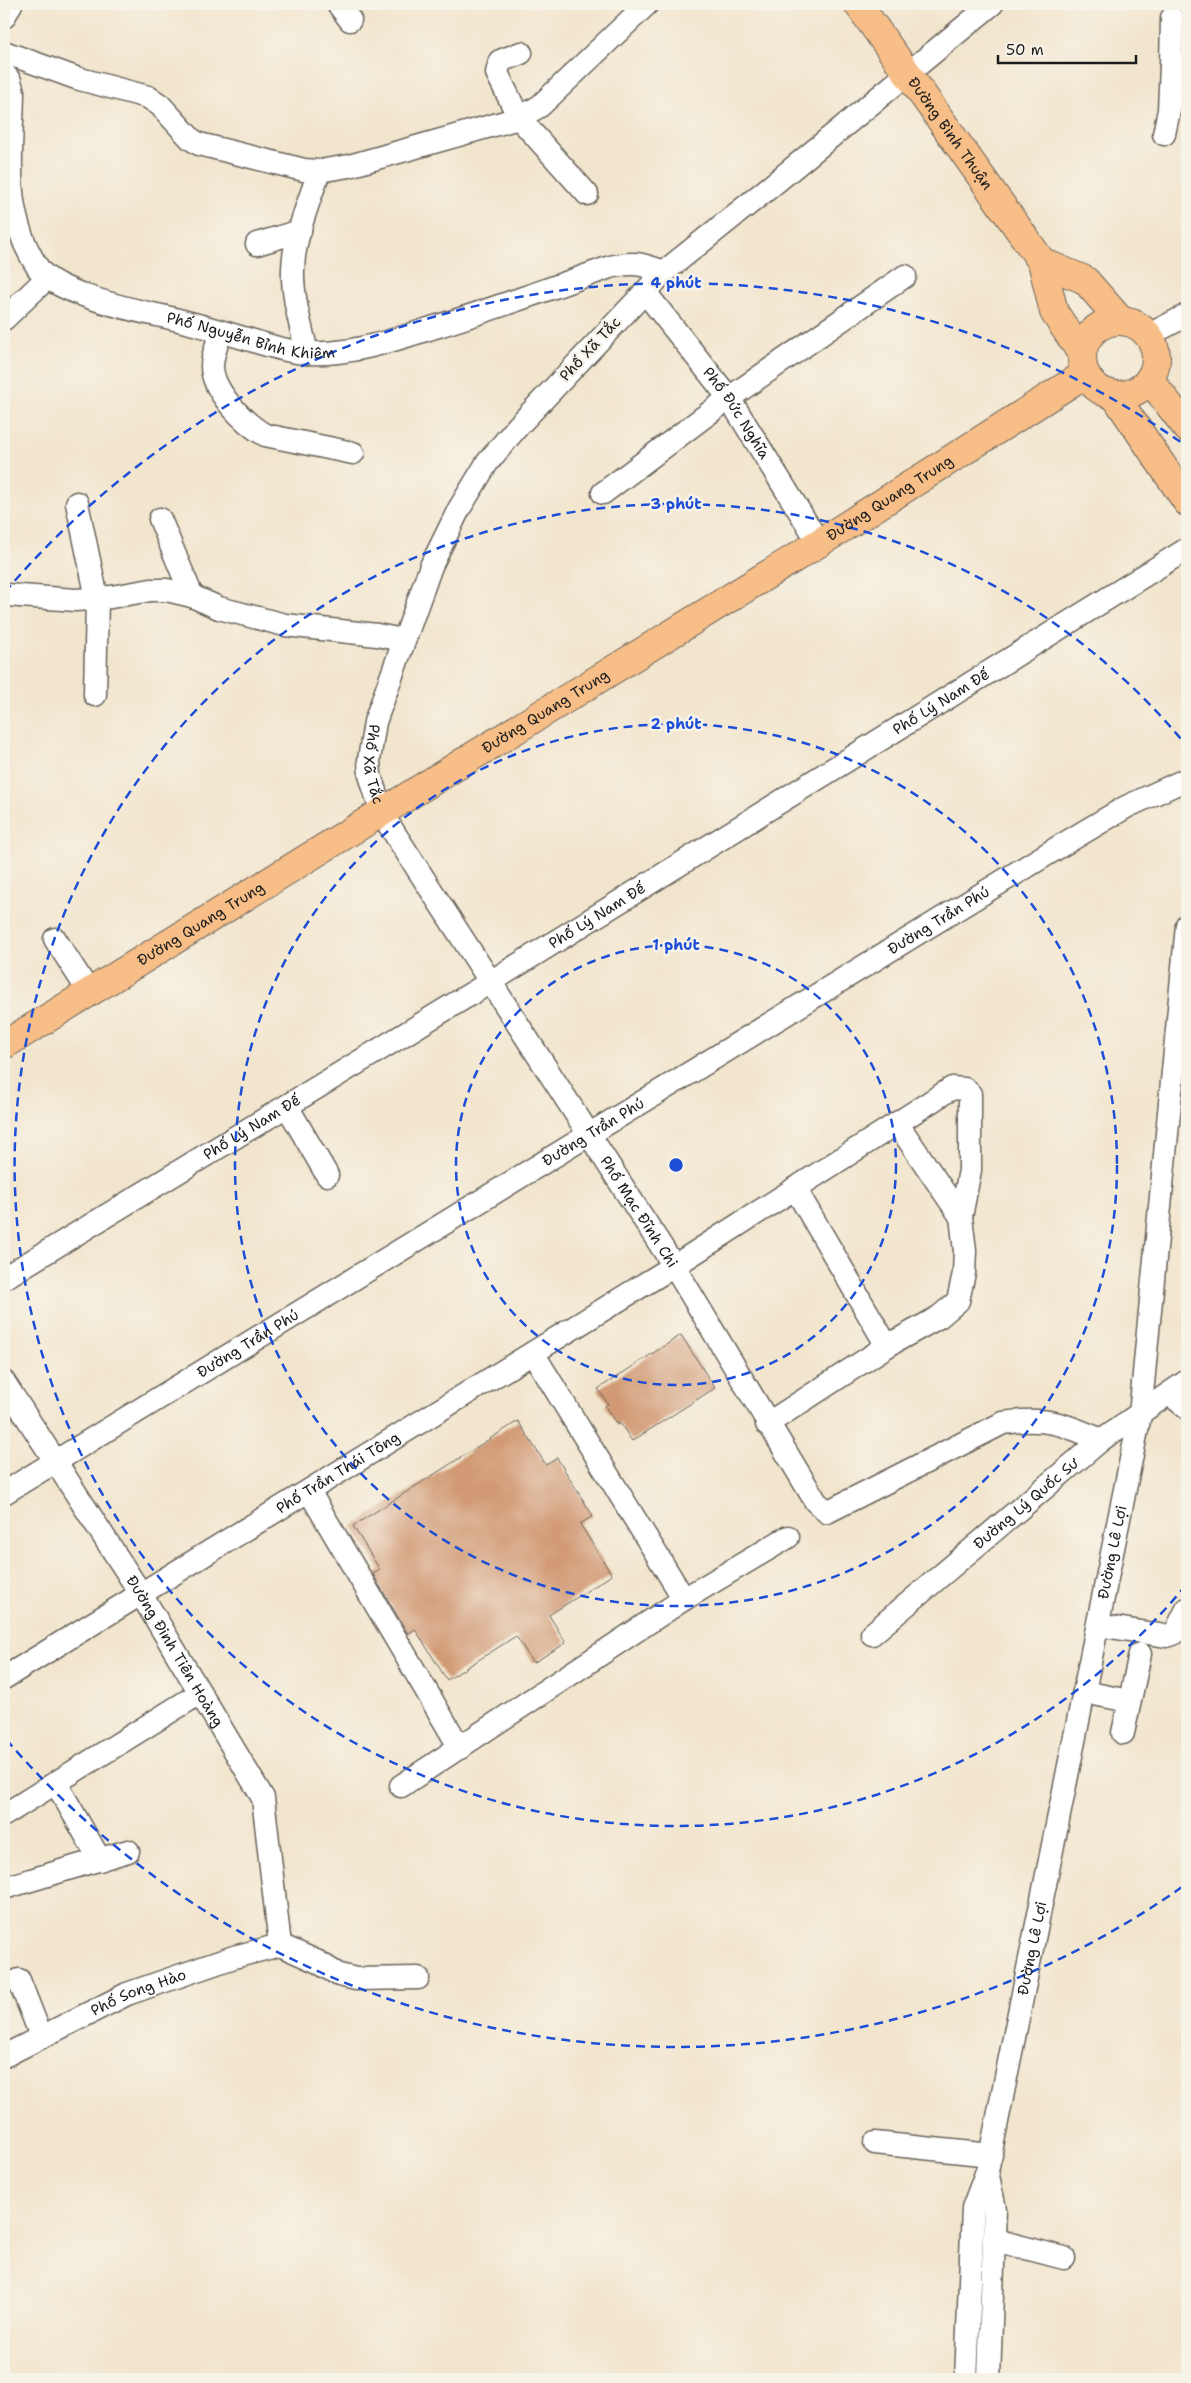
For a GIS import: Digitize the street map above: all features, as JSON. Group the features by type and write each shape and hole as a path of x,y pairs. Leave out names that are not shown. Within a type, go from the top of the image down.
{"main road":[{"name":"Đường Bình Thuận","path":"858,4 1042,262 1054,312 1084,364"},
{"path":"1042,262 1085,280 1121,321"},
{"path":"1121,321 1132,323 1149,335 1155,345 1157,357 1155,369 1150,380 1135,392 1115,396 1097,389 1084,364 1091,334 1100,326 1121,321"},
{"name":"Đường Quang Trung","path":"4,1044 382,814 819,543 1084,364"},
{"path":"1150,380 1187,428"},
{"path":"1115,396 1187,502"}],"street":[{"path":"4,18 10,4"},
{"path":"4,52 76,78 148,97 160,105 185,133 199,144 304,170 320,171 349,166 519,118 540,106 647,4"},
{"name":"Phố Xã Tắc","path":"382,814 370,775 370,744 375,722 403,640 443,539 488,463 518,426 664,272 992,4"},
{"path":"1164,134 1179,66 1172,18"},
{"path":"521,53 500,61 497,69 519,118 587,194"},
{"path":"4,73 10,81 13,92 11,198 15,221 38,268 47,278 4,319"},
{"path":"307,353 294,294 293,269 300,231 320,171"},
{"path":"256,244 300,231"},
{"name":"Phố Nguyễn Bỉnh Khiêm","path":"47,278 120,307 221,332 280,350 307,353 350,351 399,338 610,266 628,262 664,272"},
{"path":"603,493 729,398 905,276"},
{"name":"Phố Đức Nghĩa","path":"645,292 729,398 819,543"},
{"path":"1149,335 1187,315"},
{"path":"221,332 213,357 212,367 215,381 224,396 248,423 265,435 353,452"},
{"path":"78,503 97,598 95,695"},
{"path":"160,519 192,596"},
{"name":"Phố Lý Nam Đế","path":"4,1278 492,982 1187,549"},
{"path":"6,595 59,600 97,598 151,590 192,596 219,608 285,625 377,635 403,640"},
{"name":"Đường Trần Phú","path":"4,1492 1066,843 1126,807 1187,779"},
{"name":"Phố Mạc Đĩnh Chi","path":"382,814 674,1266 767,1424 816,1502 827,1512 1003,1423 1029,1419 1055,1422 1101,1440"},
{"name":"Đường Lê Lợi","path":"966,2379 973,2208 989,2163 1140,1415 1187,924"},
{"path":"55,938 89,992"},
{"name":"Phố Trần Thái Tông","path":"4,1678 674,1266 952,1088 965,1089 970,1094 970,1170 961,1217"},
{"path":"286,1106 327,1176"},
{"path":"767,1424 887,1346 939,1317 958,1301 964,1273 965,1250 961,1217 897,1123"},
{"path":"795,1188 887,1346"},
{"path":"533,1353 684,1599"},
{"name":"Đường Đinh Tiên Hoàng","path":"4,1382 142,1594 263,1798 280,1945"},
{"name":"Đường Lý Quốc Sư","path":"872,1634 1101,1440 1140,1415 1182,1394"},
{"path":"309,1491 460,1748"},
{"path":"401,1786 684,1599 788,1537"},
{"path":"1098,1625 1166,1636 1175,1633 1187,1609"},
{"path":"1123,1733 1140,1654"},
{"path":"1084,1692 1129,1701"},
{"path":"4,1815 200,1693"},
{"path":"56,1783 100,1860"},
{"path":"4,1888 128,1851"},
{"path":"280,1945 318,1962 338,1975 356,1979 418,1978"},
{"name":"Phố Song Hào","path":"4,2056 127,1994 234,1957 280,1945"},
{"path":"19,1980 41,2036"},
{"path":"875,2143 989,2163"},
{"name":"Đường Lê Lợi","path":"989,2163 995,2209 989,2379"},
{"path":"994,2240 1064,2258"}],"building":[{"path":"681,1335 715,1388 632,1441 620,1423 617,1425 605,1406 608,1404 598,1389"},
{"path":"518,1421 546,1465 557,1458 593,1516 580,1524 612,1575 549,1615 566,1643 533,1663 516,1636 447,1680 415,1629 408,1634 373,1574 380,1570 353,1526"}]}
